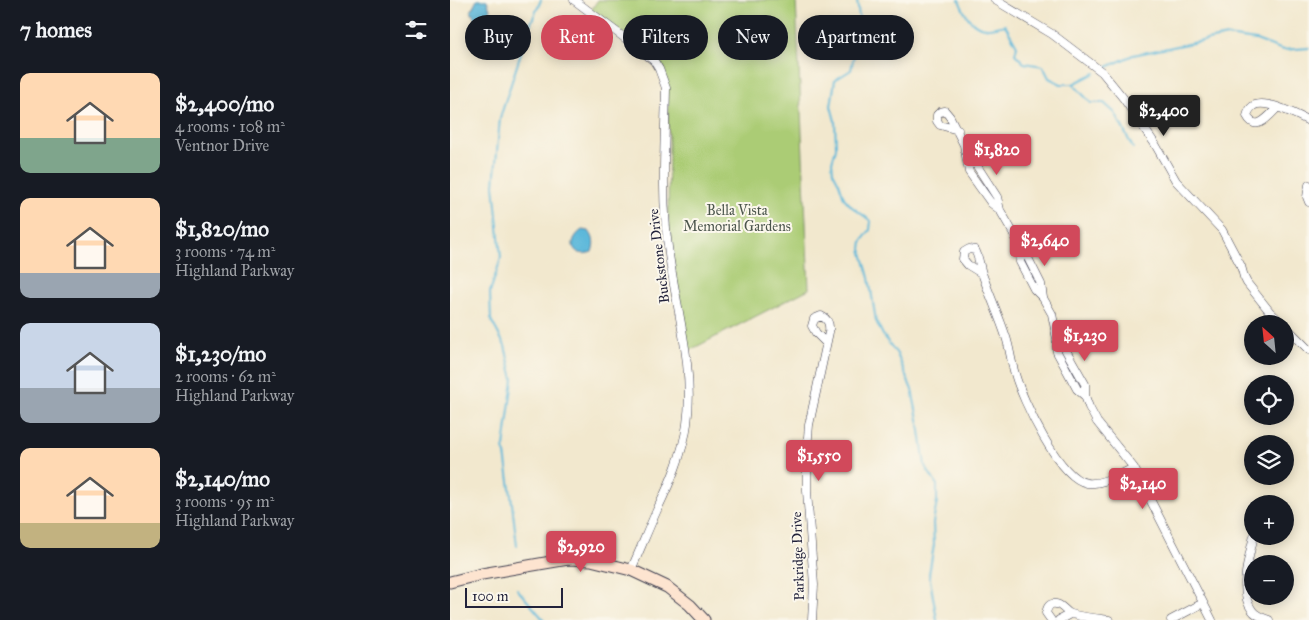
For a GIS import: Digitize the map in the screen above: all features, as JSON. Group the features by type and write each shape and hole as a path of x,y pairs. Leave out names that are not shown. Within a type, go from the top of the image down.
{"main road":[{"path":"450,582 482,574 568,559 591,560 632,570 667,587 690,605 704,620"}],"street":[{"name":"Buckstone Drive","path":"574,0 654,62 660,69 666,88 664,218 687,367 689,406 687,427 680,455 668,488 632,570"},
{"path":"995,0 1052,34 1102,72 1155,144 1176,181 1222,230 1247,283 1273,315"},
{"path":"1277,108 1309,121"},
{"path":"958,130 967,158 977,166 997,197 1000,210 1041,284 1044,298 1052,314 1057,339 1057,352 1077,389 1085,396 1097,422 1134,468 1212,620"},
{"path":"1309,185 1306,197 1309,202"},
{"path":"981,273 1006,337 1015,375 1033,417 1052,452 1066,470 1076,479 1087,483 1101,482 1134,468"},
{"path":"1294,335 1309,350"},
{"name":"Parkridge Drive","path":"812,620 814,585 807,449 809,426 826,343"},
{"path":"1252,545 1245,575 1248,600 1252,610 1269,620"},
{"path":"1051,620 1046,613 1053,603 1059,605 1070,614 1109,620"},
{"path":"1171,620 1203,603"},
{"path":"1059,620 1070,614"}],"green space":[{"name":"Bella Vista Memorial Gardens","path":"598,0 796,0 809,289 688,351 670,242 667,84 665,74 657,60 708,60 708,15 623,15 623,34 613,27 613,15 598,15 591,10"}],"water":[{"path":"477,0 487,0 490,10 488,15 473,15 471,11"},
{"path":"582,230 589,231 594,241 592,252 586,254 576,251 573,244 574,239"}],"waterway":[{"path":"517,546 504,447 513,379 505,346 491,320 490,292 501,258 494,185 500,118 530,25 541,0"},
{"path":"857,0 860,26 851,70 835,80 831,106 835,121 836,148 832,162 833,172 844,198 852,207 871,221 870,230 862,241 861,249 869,278 876,321 883,335 897,354 912,390 925,466 937,485 937,501 933,523 934,545 929,574 937,620"},
{"path":"959,0 966,15 978,26 989,28 1005,25 1017,46 1015,54 1024,63 1043,66 1049,78 1061,84 1073,84 1091,103 1104,103 1115,113 1133,148"},
{"path":"1105,68 1133,55 1227,36 1256,40 1283,50 1309,48"},
{"path":"1073,84 1095,73"},
{"path":"517,589 544,620"}]}
